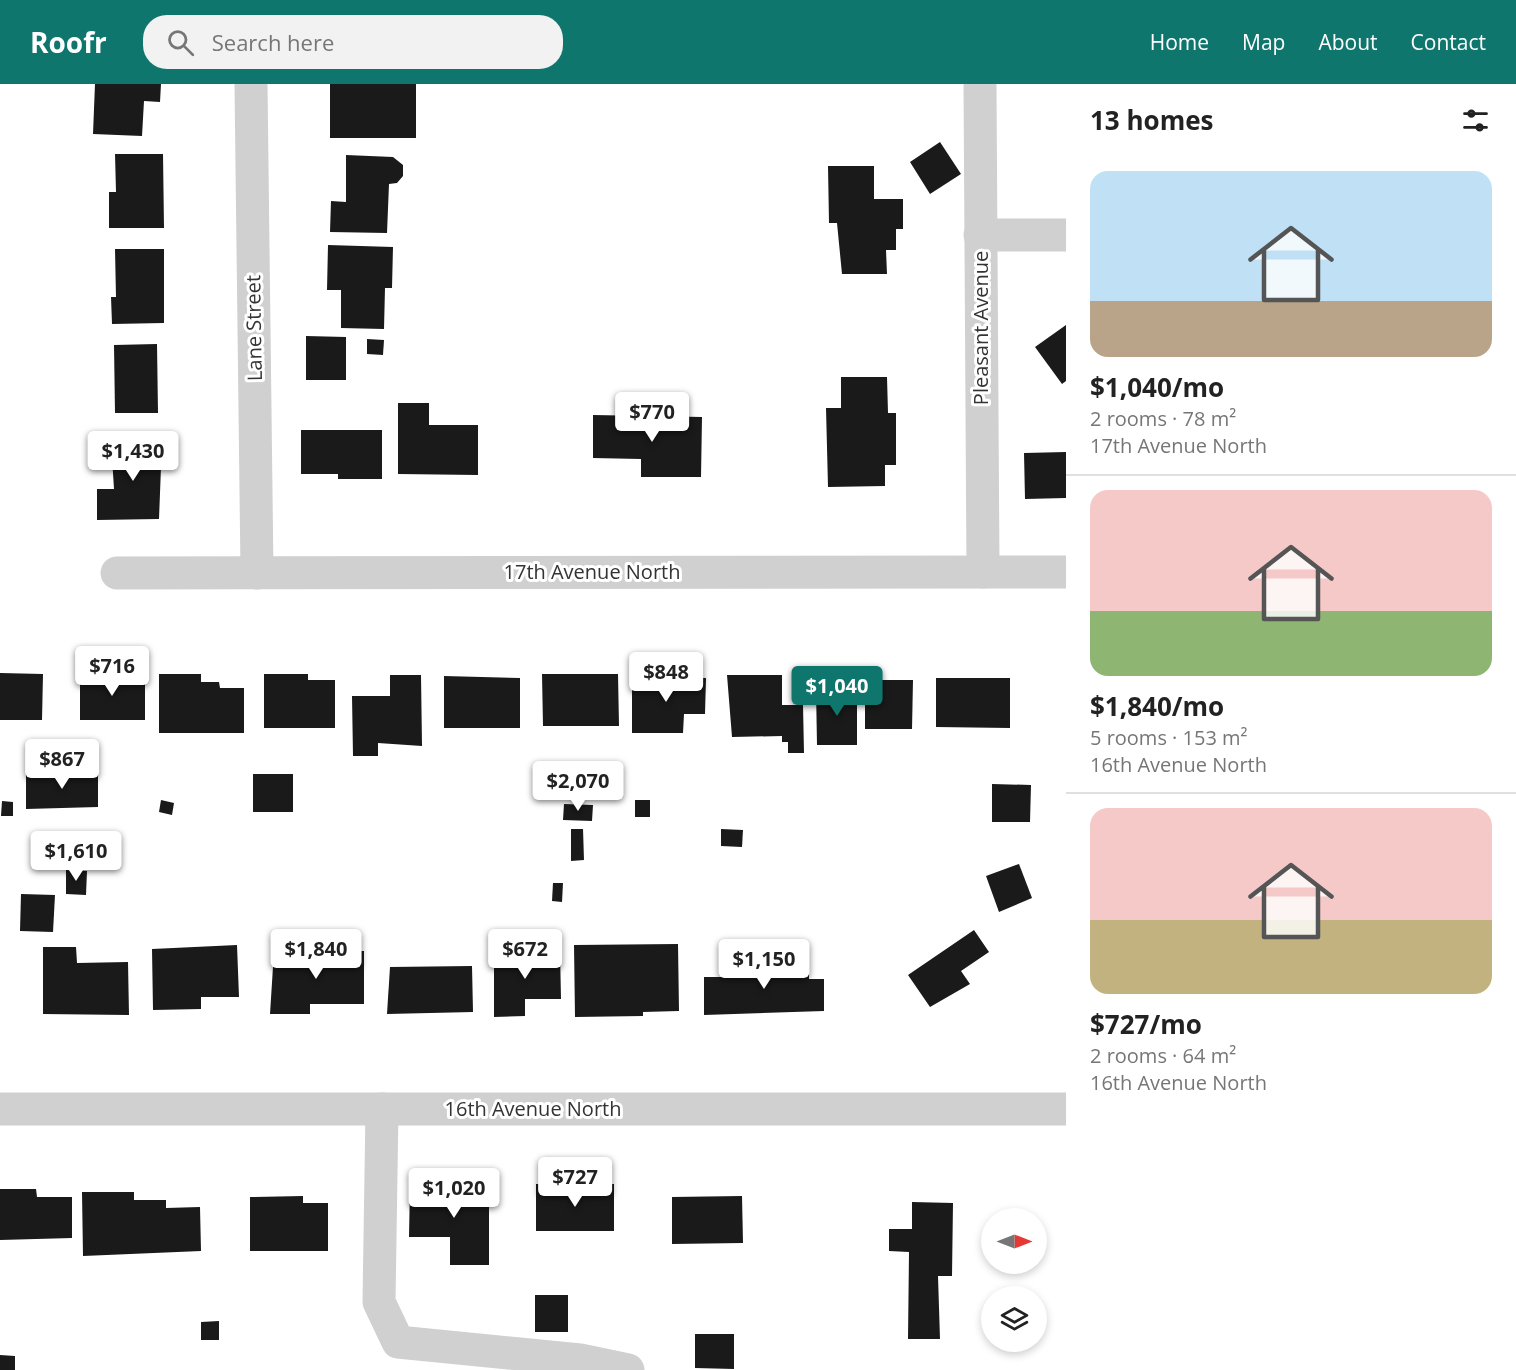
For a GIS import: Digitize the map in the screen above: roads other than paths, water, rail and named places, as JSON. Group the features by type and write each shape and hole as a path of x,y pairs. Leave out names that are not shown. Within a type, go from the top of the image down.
{"street":[{"name":"Lane Street","path":"251,84 257,573"},
{"name":"Pleasant Avenue","path":"980,84 983,572"},
{"path":"980,235 1066,235"},
{"name":"17th Avenue North","path":"117,573 1066,572"},
{"name":"16th Avenue North","path":"0,1109 1066,1109"},
{"path":"382,1109 379,1302 398,1342 580,1360 628,1370"}]}
